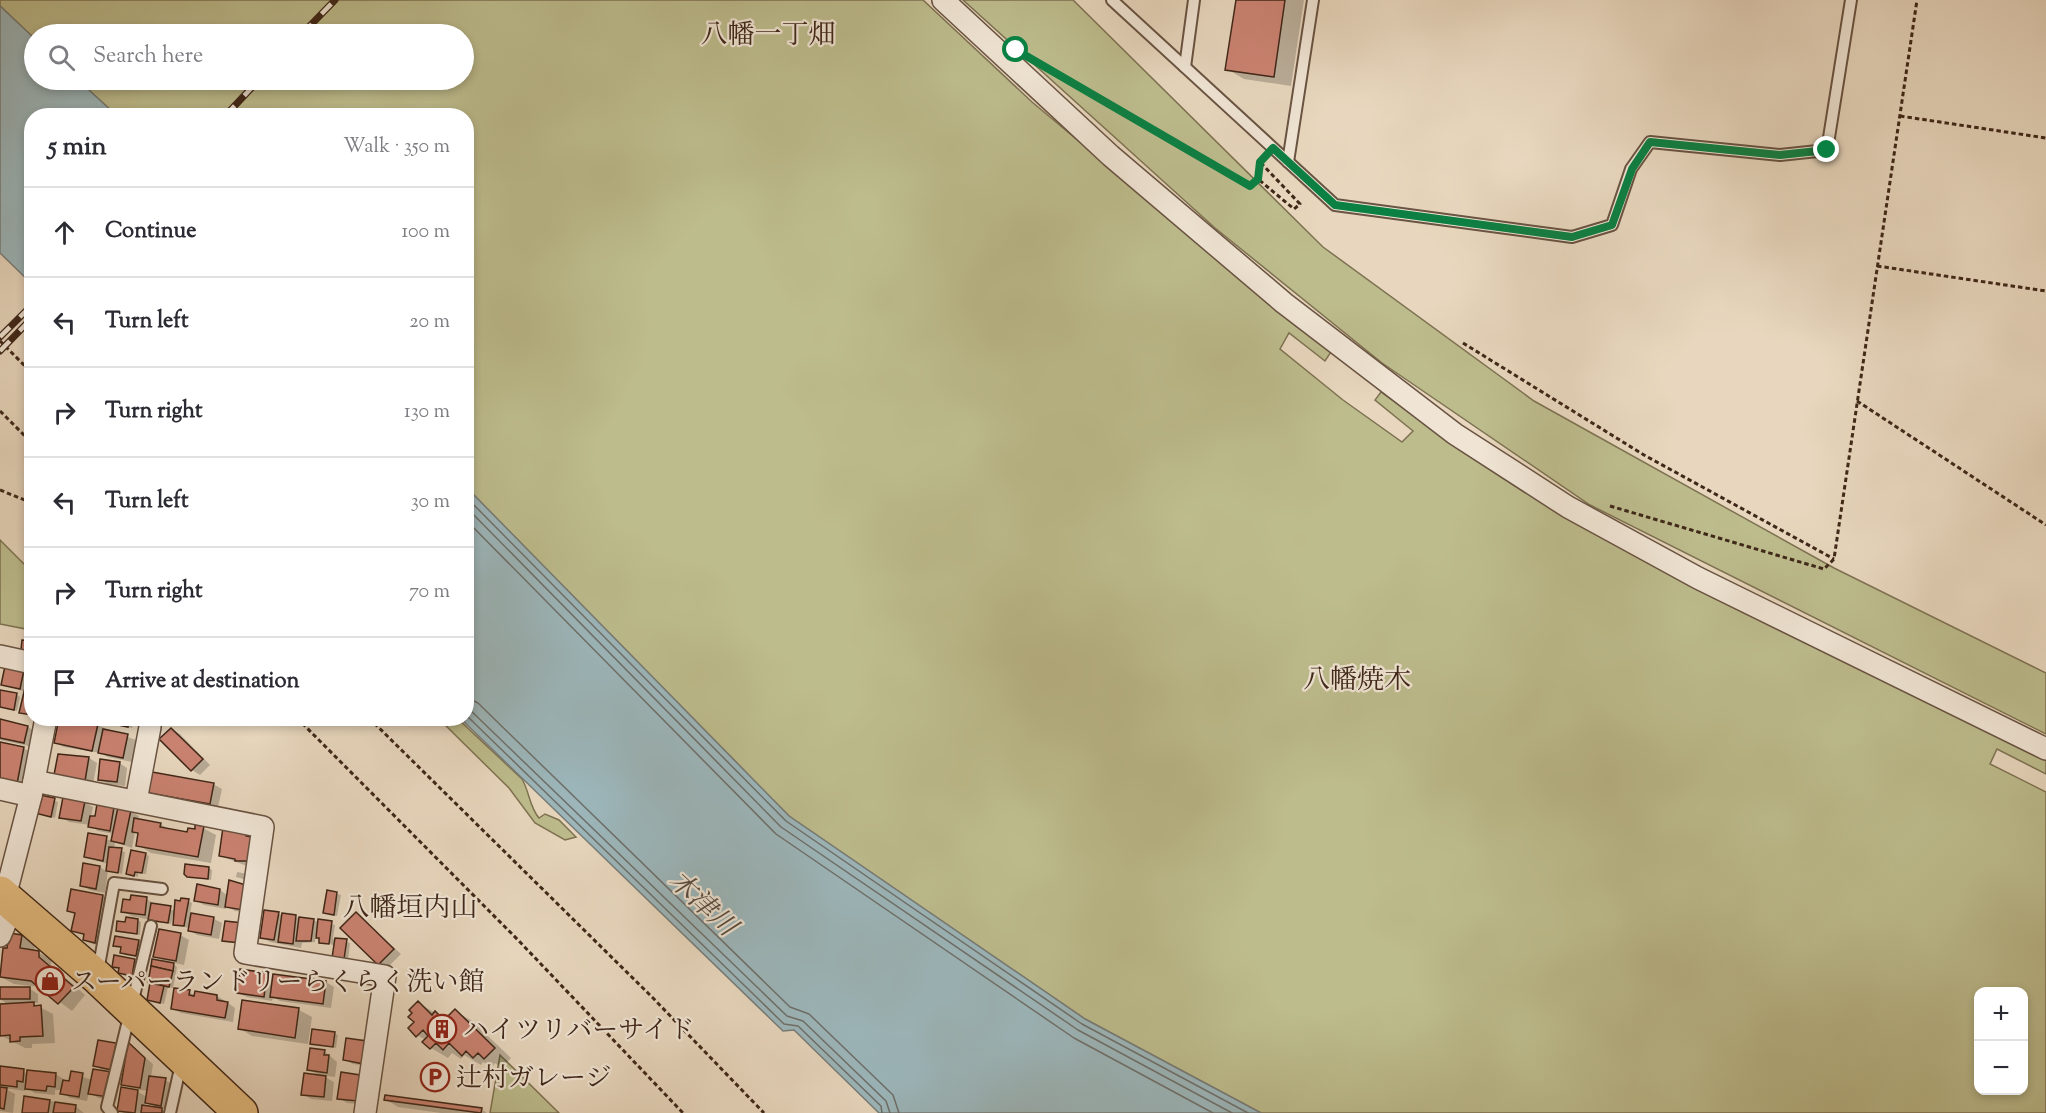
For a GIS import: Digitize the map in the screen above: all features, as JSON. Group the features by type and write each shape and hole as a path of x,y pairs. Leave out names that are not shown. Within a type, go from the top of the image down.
{"main road":[{"path":"6,899 97,977 132,1013 241,1113"}],"street":[{"path":"943,0 1129,171 1284,303 1455,434 1568,507 1698,578 2046,748"},
{"path":"0,656 24,661"},
{"path":"0,936 44,726"},
{"path":"136,801 150,727"},
{"path":"0,789 32,789 136,801 263,827 245,953 385,976 365,1113"}],"lane":[{"path":"1112,0 1335,205 1572,237 1612,225 1632,169 1650,142 1780,155 1827,150 1851,0"},
{"path":"1185,67 1194,0"},
{"path":"1288,162 1313,0"},
{"path":"97,977 114,882 162,889"},
{"path":"112,1113 107,1107 132,1013 151,926"},
{"path":"170,1113 182,1058"}],"path":[{"path":"1610,506 1824,569 1834,559 1917,0"},
{"path":"1046,67 1250,186 1258,179 1260,162 1273,148"},
{"path":"1900,116 2046,138"},
{"path":"1258,179 1294,209 1300,204 1260,162"},
{"path":"1877,266 2046,291"},
{"path":"0,341 24,365"},
{"path":"1463,343 1644,455 1834,559"},
{"path":"1857,401 2046,525"},
{"path":"0,411 24,435"},
{"path":"0,490 24,500"},
{"path":"305,726 519,941 683,1113"},
{"path":"377,726 652,997 764,1113"}],"shaded area":[{"path":"0,0 923,0 1032,102 1331,352 1325,361 1289,333 1280,349 1343,400 1402,442 1413,431 1375,400 1381,392 1469,455 1569,519 1641,559 2046,759 2046,774 1997,749 1990,764 2046,792 2046,1113 1261,1113 1085,1019 789,816 474,495 474,108 108,108 89,90 474,90 474,24 24,24 24,29 0,6"},
{"path":"963,0 1073,0 1323,247 1534,401 1834,568 2046,673 2046,734 1590,505 1382,363 1215,228"},
{"path":"0,540 24,564 24,629 0,624"},
{"path":"446,726 465,726 522,779 533,809 539,818 545,814 559,820 576,837 565,840 535,823 509,788"},
{"path":"500,1055 559,1113 490,1113"}],"water":[{"path":"0,6 24,29 24,90 89,90 108,108 24,108 24,276 0,253"},
{"name":"木津川","path":"474,495 789,816 1085,1019 1261,1113 879,1113 794,1030 783,1031 468,726 474,726"}],"building":[{"path":"1236,0 1285,0 1274,77 1225,70"},
{"path":"22,640 24,640 24,651 21,650"},
{"path":"5,666 24,670 20,689 1,685"},
{"path":"0,690 17,693 14,710 0,707"},
{"path":"24,692 24,714 19,713"},
{"path":"0,719 28,726 24,743 0,738"},
{"path":"57,726 98,726 92,751 54,743"},
{"path":"171,728 203,759 191,771 159,739"},
{"path":"103,729 128,734 123,758 98,753"},
{"path":"0,742 24,747 17,784 0,780"},
{"path":"58,754 89,757 85,781 54,775"},
{"path":"100,759 120,762 117,782 98,780"},
{"path":"152,772 214,783 210,804 148,793"},
{"path":"40,795 55,798 51,817 35,813"},
{"path":"63,797 85,801 81,821 59,818"},
{"path":"97,804 114,807 110,831 88,827 90,816 95,816"},
{"path":"118,807 131,810 124,844 111,841"},
{"path":"134,818 161,823 160,827 187,832 188,828 195,829 195,825 204,826 198,857 136,846 138,833 132,832"},
{"path":"223,827 246,830 246,836 256,838 253,861 235,861 235,859 219,856"},
{"path":"88,833 107,836 103,861 84,857"},
{"path":"109,847 122,848 118,873 106,871"},
{"path":"131,850 146,853 142,873 135,872 134,876 126,874"},
{"path":"83,863 100,866 96,889 80,886"},
{"path":"185,864 209,867 208,879 187,877 184,874"},
{"path":"229,880 246,885 243,910 225,907"},
{"path":"197,884 220,889 218,905 194,901"},
{"path":"71,889 103,895 95,943 83,940 84,934 71,931 75,913 67,911"},
{"path":"327,890 337,892 334,915 323,913"},
{"path":"131,895 147,897 145,915 121,912 123,899 130,900"},
{"path":"181,898 189,899 184,926 173,925 175,900 180,901"},
{"path":"151,903 171,906 168,923 148,920"},
{"path":"264,910 279,912 274,940 260,938"},
{"path":"356,912 394,949 378,965 340,928"},
{"path":"191,913 214,917 211,935 188,931"},
{"path":"282,913 296,915 293,944 278,942"},
{"path":"126,917 138,919 137,934 116,931 117,921 125,922"},
{"path":"299,917 314,919 311,941 296,941"},
{"path":"318,919 332,921 329,944 319,943 319,938 316,938"},
{"path":"225,921 243,923 240,943 222,941"},
{"path":"159,929 181,933 176,961 153,957"},
{"path":"9,933 22,935 20,948 39,951 39,957 74,987 58,1004 31,981 0,977 3,948 7,948"},
{"path":"115,936 139,940 136,956 120,953 121,947 113,946"},
{"path":"335,938 347,939 344,959 332,958"},
{"path":"114,955 135,959 132,976 118,973 119,968 112,967"},
{"path":"152,959 174,963 173,971 151,966"},
{"path":"151,966 173,971 169,987 148,982"},
{"path":"240,969 267,973 264,997 237,993"},
{"path":"273,974 326,981 323,1004 270,997"},
{"path":"150,983 164,986 160,1003 147,1000"},
{"path":"0,987 30,987 30,999 0,999"},
{"path":"174,988 190,990 189,995 194,996 195,991 217,995 217,1000 228,1002 225,1018 171,1009"},
{"path":"242,1000 299,1008 295,1038 238,1029"},
{"name":"ハイツリバーサイド","path":"418,1001 432,1015 435,1011 444,1020 455,1009 495,1048 484,1059 478,1053 473,1058 466,1051 462,1056 449,1043 443,1050 436,1043 430,1049 422,1042 428,1036 423,1030 416,1037 408,1028 414,1022 408,1017 412,1013 409,1010"},
{"path":"34,1002 34,1006 41,1005 43,1036 20,1037 20,1041 10,1042 10,1035 0,1036 0,1004"},
{"path":"312,1029 335,1032 333,1047 310,1044"},
{"path":"346,1038 367,1041 364,1064 343,1060"},
{"path":"98,1040 116,1043 112,1070 93,1066"},
{"path":"128,1042 145,1058 140,1088 121,1085"},
{"path":"310,1048 325,1050 324,1055 329,1055 327,1073 307,1070"},
{"path":"0,1066 24,1069 23,1082 17,1081 17,1087 0,1085"},
{"path":"93,1069 112,1072 108,1097 88,1094"},
{"path":"27,1070 56,1073 55,1087 47,1086 46,1091 25,1089"},
{"path":"71,1071 83,1073 79,1097 60,1094 63,1080 69,1081"},
{"path":"341,1072 360,1075 358,1101 337,1099"},
{"path":"304,1073 326,1076 324,1097 301,1095"},
{"path":"149,1076 166,1078 161,1106 145,1103"},
{"path":"0,1087 7,1088 4,1109 0,1108"},
{"path":"121,1087 138,1090 135,1113 117,1111"},
{"path":"385,1095 482,1108 481,1113 384,1100"},
{"path":"24,1096 50,1100 48,1113 22,1113"},
{"path":"55,1102 76,1105 75,1113 53,1113"},
{"path":"142,1105 162,1108 162,1113 141,1113"}],"railway":[{"path":"312,24 335,0"},
{"path":"233,108 250,90"},
{"path":"0,337 24,313"},
{"path":"0,351 24,326"}],"place":[{"name":"スーパーランドリーらくらく洗い館","path":"50,981"},
{"name":"ハイツリバーサイド","path":"442,1029"},
{"name":"辻村ガレージ","path":"435,1077"}],"district":[{"name":"八幡一丁畑","path":"768,34"},
{"name":"八幡焼木","path":"1357,679"},
{"name":"八幡垣内山","path":"410,907"}],"route":[{"path":"1016,50 1250,186 1258,179 1260,162 1273,148 1335,205 1572,237 1612,225 1632,169 1650,142 1780,155 1827,150"}]}
